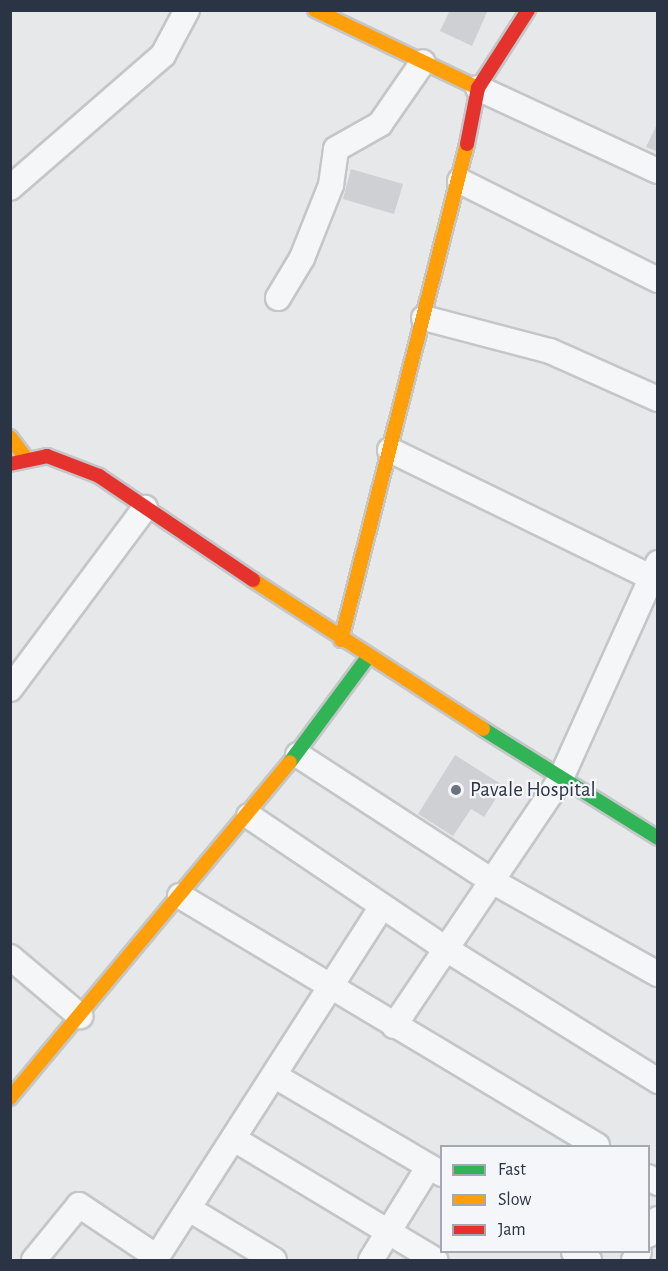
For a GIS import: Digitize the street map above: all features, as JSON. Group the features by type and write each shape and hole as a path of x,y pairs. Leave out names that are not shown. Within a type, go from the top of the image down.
{"main road":[{"path":"315,10 478,88"},
{"path":"341,640 460,181 478,88 528,10"},
{"path":"10,437 25,458"},
{"path":"10,464 25,458 47,456 99,476 341,640 657,838"},
{"path":"10,1098 249,816 298,755 368,657"}],"street":[{"path":"10,188 163,55 187,10"},
{"path":"278,298 302,258 331,185 336,149 380,124 423,62"},
{"path":"478,88 657,171"},
{"path":"460,181 657,280"},
{"path":"424,318 550,351 657,399"},
{"path":"390,450 655,574 561,778 394,1026"},
{"path":"10,689 145,508"},
{"path":"298,755 492,881 657,974"},
{"path":"249,816 446,949 657,1081"},
{"path":"180,896 595,1145"},
{"path":"34,1260 79,1205 156,1259 332,989 382,907"},
{"path":"10,957 80,1016"},
{"path":"275,1076 435,1170 371,1260"},
{"path":"234,1139 435,1260"},
{"path":"189,1209 274,1260"}],"building":[{"path":"450,10 488,10 472,46 440,31"},
{"path":"658,122 658,152 646,147"},
{"path":"351,169 403,184 394,214 343,199"},
{"path":"455,755 504,786 484,817 471,809 453,836 418,814"}],"traffic: fast":[{"path":"290,762 368,657"},
{"path":"483,729 658,838"}],"traffic: slow":[{"path":"315,10 478,88"},
{"path":"341,640 467,144"},
{"path":"10,437 25,457"},
{"path":"253,580 483,729"},
{"path":"10,1098 290,762"}],"traffic: jam":[{"path":"467,144 478,88 528,10"},
{"path":"10,464 47,456 99,476 253,580"}],"place":[{"name":"Pavale Hospital","path":"456,790"}]}
